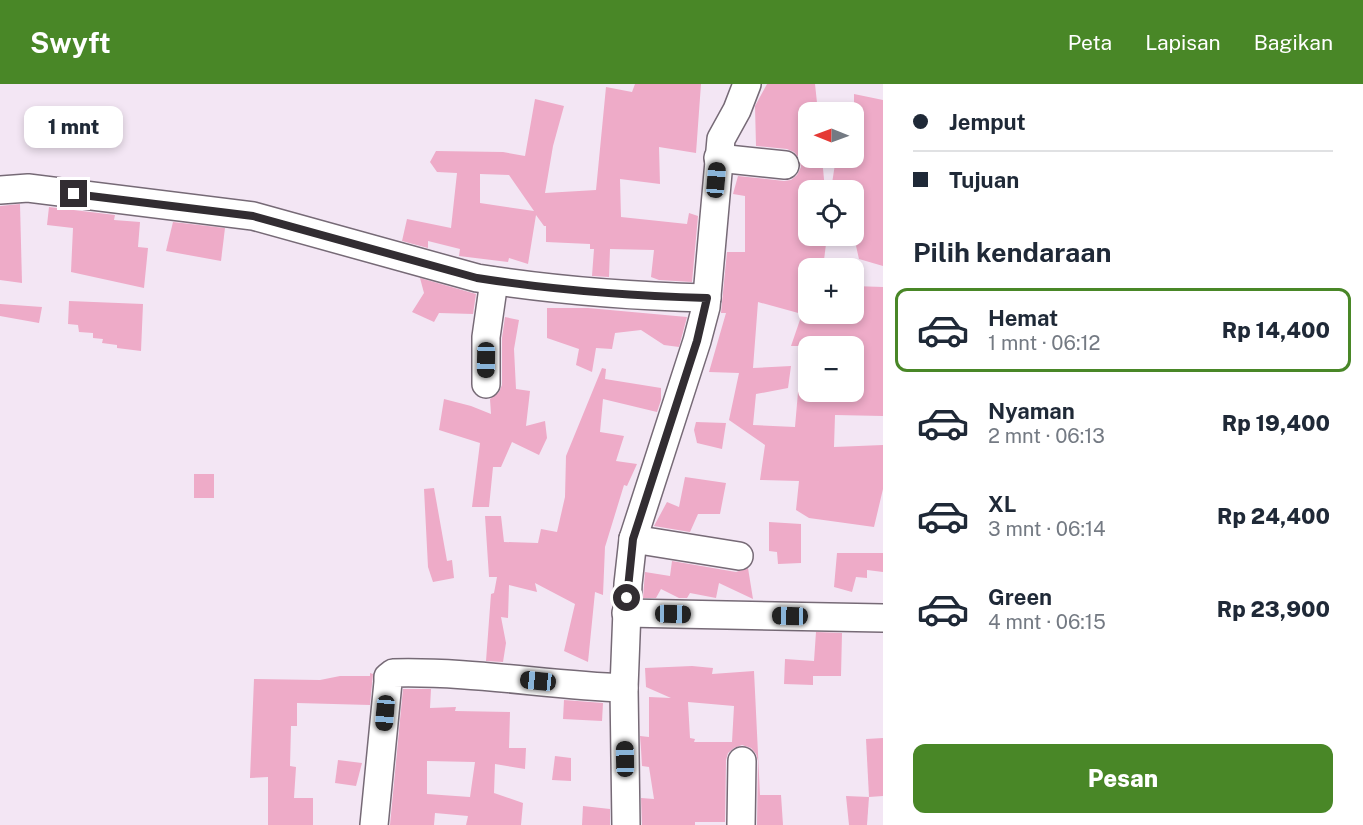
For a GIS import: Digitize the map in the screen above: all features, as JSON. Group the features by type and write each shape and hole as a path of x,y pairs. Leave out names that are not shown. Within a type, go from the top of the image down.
{"street":[{"path":"627,825 624,688 626,613 633,539 697,341 707,298 721,140 737,110 747,84"},
{"path":"718,158 786,165"},
{"path":"0,189 28,188 253,216 477,278 563,290 707,298"},
{"path":"486,384 486,337 494,280"},
{"path":"633,539 739,556"},
{"path":"626,613 883,618"},
{"path":"374,825 388,677 393,673 435,672 565,685 624,688"},
{"path":"741,825 742,761"}],"building":[{"path":"635,84 701,84 696,153 659,147 660,184 620,179 621,217 687,224 689,213 698,216 692,282 659,280 651,277 654,250 610,249 609,277 592,276 594,249 590,249 590,244 546,242 546,226 536,215 528,264 509,258 508,262 459,256 460,249 428,241 428,248 402,241 407,219 451,228 457,173 437,172 430,162 436,151 503,152 525,156 535,99 564,106 553,146 545,193 596,190 606,87 632,92","holes":["480,174 509,175 534,211 480,203"]},
{"path":"767,84 815,84 817,102 798,102 798,157 787,149 756,146 755,106"},
{"path":"854,94 883,100 883,266 859,258 856,246 864,246 864,180 833,180 834,168 864,168 864,102 854,102"},
{"path":"800,168 823,168 824,180 798,180 798,246 826,246 824,258 798,258 798,313 758,302 753,368 791,366 788,388 756,394 753,425 795,427 798,392 798,402 864,402 864,336 798,336 798,346 791,346 799,324 864,324 864,286 883,287 883,416 835,415 834,447 883,445 883,489 874,527 809,518 796,510 799,481 760,480 765,445 729,420 739,373 709,372 726,313 721,313 727,252 745,252 745,196 733,194 738,176 784,181 791,180"},
{"path":"20,204 22,283 0,280 0,206"},
{"path":"49,207 115,215 114,220 140,222 138,247 148,248 144,288 71,272 73,228 47,225"},
{"path":"173,222 225,228 221,261 166,251"},
{"path":"420,278 476,294 473,314 439,313 434,322 412,312 424,293"},
{"path":"69,301 143,304 141,351 117,348 117,345 102,343 103,339 93,338 93,333 79,332 78,325 68,324"},
{"path":"0,304 42,307 39,323 0,316"},
{"path":"547,308 588,308 687,317 679,347 664,345 641,330 615,333 612,349 596,348 592,372 576,365 579,349 547,338"},
{"path":"505,317 519,320 514,349 516,389 530,391 526,426 545,421 547,438 539,455 512,442 501,467 493,467 489,507 472,507 480,443 439,430 444,399 491,414 490,399 499,392 502,385 502,338"},
{"path":"602,368 606,369 605,379 661,388 661,400 657,412 603,399 600,432 624,436 616,461 637,464 627,486 624,485 605,547 603,595 595,592 588,662 564,651 575,604 535,583 537,592 509,585 508,618 501,617 506,643 503,662 486,661 491,594 494,593 497,577 489,577 485,516 501,516 504,542 538,543 541,529 557,532 565,497 566,456"},
{"path":"696,422 726,423 722,449 697,443 694,430"},
{"path":"194,474 214,474 214,498 194,498"},
{"path":"685,477 726,483 720,514 698,514 690,532 654,526 667,502 679,507"},
{"path":"434,488 447,561 452,560 454,578 433,582 428,567 424,489"},
{"path":"769,522 801,524 801,563 778,564 777,552 769,551"},
{"path":"837,553 883,553 883,572 867,570 867,578 856,577 852,592 834,587"},
{"path":"672,561 736,572 748,568 753,599 719,583 716,598 690,593 687,598 679,598 661,589 656,598 643,598 645,572 670,576"},
{"path":"816,632 842,633 841,676 813,676 813,685 784,684 785,659 814,661"},
{"path":"692,666 713,668 712,674 754,671 760,795 781,795 783,825 757,825 758,761 751,748 742,745 728,753 726,760 725,822 695,822 695,825 642,825 641,798 654,799 649,767 642,766 640,736 649,737 649,697 671,698 646,687 645,668","holes":["688,702 734,706 732,742 694,742 695,739 690,738"]},
{"path":"370,673 373,674 370,705 297,703 297,726 291,726 290,766 296,767 294,798 313,798 313,825 268,825 268,777 250,778 254,679 320,680 340,676 370,676"},
{"path":"403,689 431,689 430,708 456,707 455,711 510,712 509,748 526,748 525,769 495,764 494,793 523,803 521,825 466,825 468,816 435,813 434,825 390,825","holes":["427,761 475,762 470,797 427,794"]},
{"path":"564,700 603,703 602,721 563,719"},
{"path":"883,738 883,796 869,797 866,739"},
{"path":"555,756 571,758 571,781 552,780"},
{"path":"338,760 362,763 356,786 335,783"},
{"path":"846,796 869,797 867,825 849,825"},
{"path":"583,806 610,809 610,825 582,825"}],"route":[{"path":"74,194 253,216 477,278 552,289 707,298 697,341 633,539 627,598"}]}
